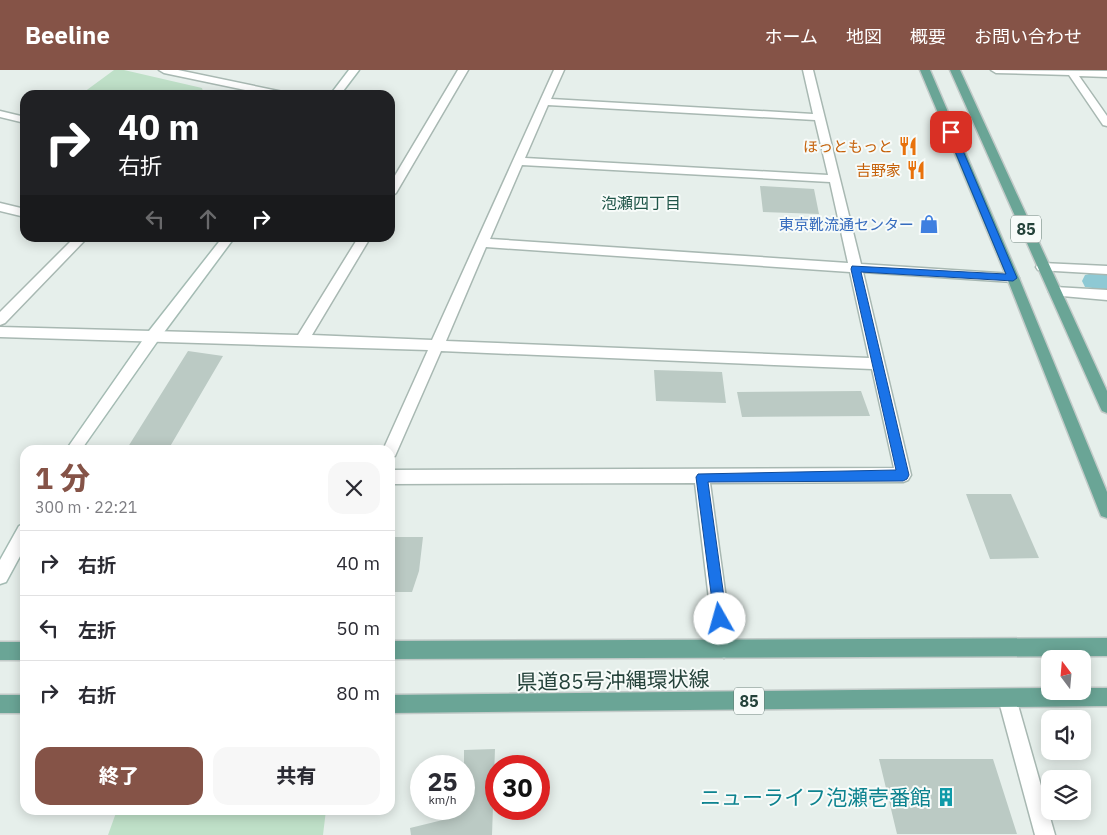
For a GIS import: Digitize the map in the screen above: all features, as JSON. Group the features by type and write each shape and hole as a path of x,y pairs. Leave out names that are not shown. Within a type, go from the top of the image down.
{"main road":[{"name":"85","path":"925,70 1013,278 1107,511"},
{"name":"85","path":"956,70 1042,266 1107,407"},
{"name":"県道85号沖縄環状線","path":"395,650 1107,647"},
{"path":"0,651 20,651"},
{"name":"県道85号沖縄環状線","path":"395,704 1107,697"},
{"path":"0,704 20,704"}],"street":[{"path":"164,70 258,90"},
{"path":"339,90 354,70"},
{"path":"395,185 463,70"},
{"path":"393,445 559,70"},
{"path":"395,477 903,475 808,70"},
{"path":"996,70 1071,71 1107,74"},
{"path":"1071,71 1107,123"},
{"path":"222,90 228,84"},
{"path":"544,102 820,117"},
{"path":"0,114 20,119"},
{"path":"520,161 833,179"},
{"path":"0,207 20,212"},
{"path":"0,320 77,242"},
{"path":"77,445 154,336 225,242"},
{"path":"302,340 362,242"},
{"path":"483,243 1013,278"},
{"path":"1042,266 1107,270"},
{"path":"1055,292 1107,295"},
{"path":"0,332 302,340 876,364"},
{"path":"702,477 724,649"},
{"path":"0,576 20,540"},
{"path":"1008,698 1046,835"}],"green space":[{"path":"114,70 124,70 202,88 203,90 87,90"},
{"path":"115,815 325,815 323,835 108,835"}],"building":[{"path":"760,186 814,189 819,214 763,212"},
{"path":"188,351 223,356 171,445 129,445"},
{"path":"654,370 722,372 726,403 656,401"},
{"path":"861,391 870,416 742,417 737,392"},
{"path":"966,494 1011,494 1039,558 990,559"},
{"path":"395,537 423,537 419,571 412,592 395,592"},
{"path":"495,749 495,755 485,755 485,820 493,820 492,835 411,835 410,828 443,820 475,820 475,755 464,755 464,750"},
{"name":"ニューライフ泡瀬壱番館","path":"879,759 993,759 1017,834 897,834"}],"waterway":[{"path":"1093,281 1107,282"}],"place":[{"name":"ほっともっと","path":"908,146"},
{"name":"吉野家","path":"916,170"},
{"name":"東京靴流通センター","path":"929,224"},
{"name":"ニューライフ泡瀬壱番館","path":"946,797"}],"district":[{"name":"泡瀬四丁目","path":"641,203"}],"route":[{"path":"720,619 702,477 903,475 855,269 1013,278 951,132"}]}
